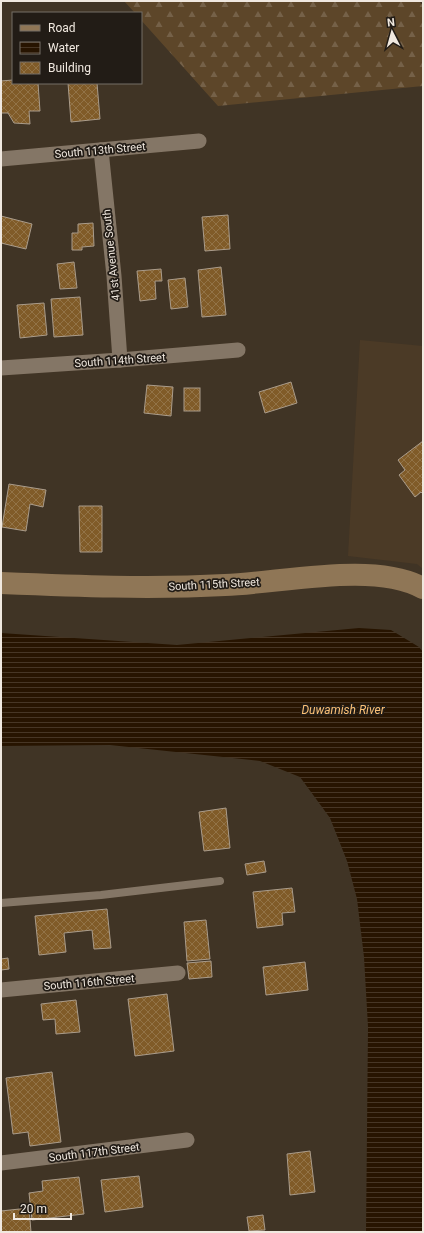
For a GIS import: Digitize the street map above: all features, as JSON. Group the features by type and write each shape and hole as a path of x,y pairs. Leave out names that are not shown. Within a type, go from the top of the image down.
{"street":[{"name":"South 113th Street","path":"1,159 200,141"},
{"name":"41st Avenue South","path":"101,150 114,276 120,360"},
{"name":"South 114th Street","path":"1,368 238,350"},
{"name":"South 115th Street","path":"1,583 176,586 226,585 313,577 367,575 419,581"},
{"name":"South 116th Street","path":"1,990 178,973"},
{"name":"South 117th Street","path":"1,1163 187,1140"}],"lane":[{"path":"1,903 101,895 220,880"}],"shaded area":[{"path":"360,340 423,346 423,569 417,564 348,556"}],"green space":[{"path":"124,1 419,1 423,6 423,86 218,106 142,21 142,12 134,12"}],"water":[{"name":"Duwamish River","path":"359,628 391,630 419,647 423,652 423,1232 366,1232 368,1027 364,957 357,899 347,861 330,818 300,777 260,761 110,745 1,746 1,633 177,645"}],"building":[{"path":"12,80 12,84 38,84 40,111 29,111 30,124 14,123 8,113 1,113 1,81"},
{"path":"68,84 97,84 100,119 71,122"},
{"path":"228,215 230,249 205,251 202,217"},
{"path":"1,216 32,224 26,249 1,243"},
{"path":"93,223 94,246 82,247 82,250 72,250 72,233 78,233 78,224"},
{"path":"74,262 77,288 60,289 57,264"},
{"path":"221,267 226,315 202,317 198,270"},
{"path":"161,269 162,281 155,281 156,299 140,301 137,271"},
{"path":"185,278 188,307 171,309 168,280"},
{"path":"80,297 83,335 54,337 51,299"},
{"path":"44,303 47,335 20,338 17,305"},
{"path":"291,382 297,403 265,413 259,392"},
{"path":"147,385 173,387 171,416 144,413"},
{"path":"184,388 200,388 200,411 184,411"},
{"path":"423,441 423,494 421,492 415,497 399,475 405,470 398,460"},
{"path":"9,484 46,490 43,507 30,504 26,531 2,527"},
{"path":"79,506 102,506 102,552 80,552"},
{"path":"226,808 230,848 204,851 199,812"},
{"path":"264,861 266,872 247,875 245,864"},
{"path":"292,888 295,912 282,913 283,925 257,928 253,892"},
{"path":"107,909 111,948 94,949 92,930 64,933 66,952 39,955 35,916"},
{"path":"206,920 210,959 187,961 184,922"},
{"path":"8,958 9,969 1,970 1,959"},
{"path":"211,961 212,977 189,979 187,963"},
{"path":"305,962 308,990 266,995 263,967"},
{"path":"167,994 174,1051 135,1056 128,999"},
{"path":"76,1000 80,1032 56,1034 55,1019 43,1020 41,1004"},
{"path":"52,1072 61,1142 30,1146 28,1132 13,1134 6,1078"},
{"path":"310,1151 315,1192 290,1195 287,1154"},
{"path":"139,1176 143,1207 105,1212 101,1180"},
{"path":"79,1177 84,1214 32,1220 29,1193 43,1191 42,1181"},
{"path":"29,1208 31,1232 1,1232 1,1211"},
{"path":"263,1215 265,1230 249,1231 247,1217"}]}
